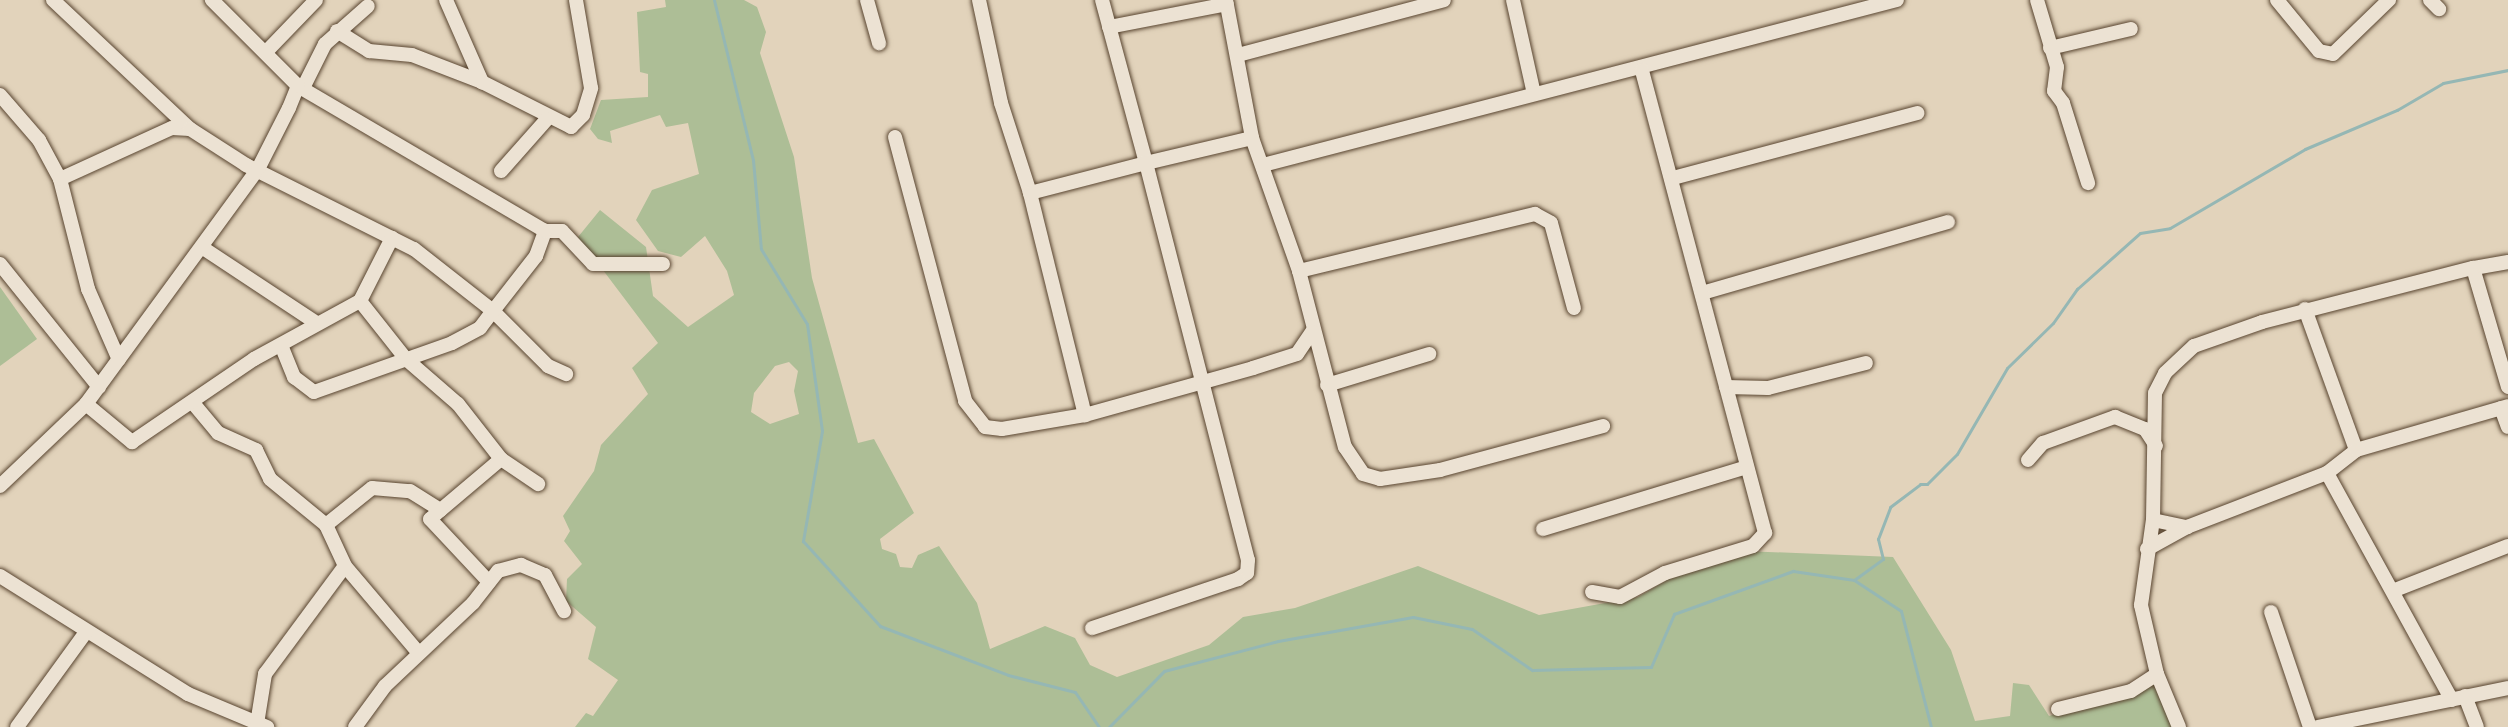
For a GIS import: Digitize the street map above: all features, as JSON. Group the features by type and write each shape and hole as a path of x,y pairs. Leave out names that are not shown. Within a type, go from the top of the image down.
{"street":[{"path":"53,0 190,129 258,169 392,238 493,311 548,366 566,374"},
{"path":"212,0 300,87 545,231 562,231 593,264 663,264"},
{"path":"266,52 316,0"},
{"path":"446,0 482,82"},
{"path":"337,31 369,51 412,55 482,82 547,119 571,127 577,124 591,88 576,0"},
{"path":"867,0 879,43"},
{"path":"979,0 1001,103 1030,193 1085,415"},
{"path":"1092,628 1247,573 1248,560 1102,0"},
{"path":"1238,55 1444,0"},
{"path":"1513,0 1534,94"},
{"path":"1263,165 1534,94 1642,70 1897,0"},
{"path":"2037,0 2057,67 2054,91 2063,103 2088,183"},
{"path":"2277,0 2319,51 2333,54 2389,0"},
{"path":"1109,27 1227,2 1252,138 1299,271 1327,385 1352,460 1363,474 1380,479 1440,470 1603,426"},
{"path":"0,486 86,404 258,169 313,62 337,31 368,6"},
{"path":"2050,48 2131,29"},
{"path":"1592,592 1620,597 1665,573 1760,543 1765,533 1744,468 1673,178 1642,70"},
{"path":"0,95 39,140 60,179 84,279 119,360"},
{"path":"1673,178 1917,113"},
{"path":"501,171 547,119"},
{"path":"60,179 172,128 190,129"},
{"path":"895,137 965,401 974,418 985,427 1002,429 1085,415 1288,358 1312,332"},
{"path":"1030,193 1252,138"},
{"path":"1299,271 1535,214 1551,223 1574,308"},
{"path":"1702,293 1948,222"},
{"path":"281,345 294,377 314,392 467,337 493,311 536,256 545,231"},
{"path":"86,404 132,442 315,322 360,301 392,238"},
{"path":"203,248 315,322"},
{"path":"2179,727 2157,674 2141,605 2153,520 2157,446 2155,393 2165,373 2194,346 2305,309 2508,262"},
{"path":"0,264 99,387"},
{"path":"2473,268 2508,387"},
{"path":"360,301 406,359 458,404 501,459 538,484"},
{"path":"2305,309 2356,450"},
{"path":"1327,385 1429,354"},
{"path":"1726,387 1768,388 1866,363"},
{"path":"193,403 218,433 256,450 270,479 326,525 345,566 418,652"},
{"path":"2147,549 2187,527 2327,473 2356,450 2505,407 2508,427"},
{"path":"2028,460 2043,443 2115,417 2145,429 2157,446"},
{"path":"489,582 430,524 440,510 501,459"},
{"path":"1543,529 1744,468"},
{"path":"2327,473 2477,727"},
{"path":"326,525 372,488 410,491 440,510"},
{"path":"2153,520 2187,527"},
{"path":"2395,590 2508,546"},
{"path":"355,727 418,652 510,564 521,565 553,583 564,611"},
{"path":"0,576 188,694 262,725 265,674 345,566"},
{"path":"2271,612 2310,727"},
{"path":"17,727 86,632"},
{"path":"2058,709 2131,691 2157,674"},
{"path":"2318,727 2508,688"}],"green space":[{"path":"665,0 744,0 757,7 766,32 760,53 794,157 812,278 858,443 874,439 914,513 880,539 882,549 896,554 900,567 912,568 918,555 939,546 977,603 990,649 1045,626 1075,638 1090,665 1117,677 1209,645 1243,617 1295,608 1418,566 1539,615 1638,597 1686,569 1744,551 1893,557 1951,650 1975,721 2010,716 2013,683 2029,685 2049,716 2156,681 2174,727 575,727 586,713 593,716 618,680 588,659 596,627 566,601 567,579 582,564 564,541 570,531 563,516 594,471 601,445 648,394 632,368 658,343 578,237 600,210 646,247 653,296 688,327 734,295 727,271 705,236 681,257 658,251 636,220 652,190 699,174 688,123 666,127 660,115 610,131 612,143 598,139 590,129 601,100 648,97 648,74 640,72 637,12 666,7","holes":["789,362 798,371 794,391 799,414 770,424 751,412 754,393 775,366"]},
{"path":"0,287 37,339 0,366"}],"waterway":[{"path":"714,0 753,160 761,249 807,324 822,431 803,541 880,626 1008,675 1075,692 1099,727"},
{"path":"1854,580 1883,559 1878,539 1890,507 1920,484 1927,484 1957,454 2007,368 2053,323 2077,289 2140,233 2170,228 2305,149 2397,110 2443,83 2508,70"},
{"path":"1109,727 1164,671 1278,641 1413,617 1472,629 1532,670 1651,667 1674,614 1793,571 1854,580 1901,611 1931,727"}]}
